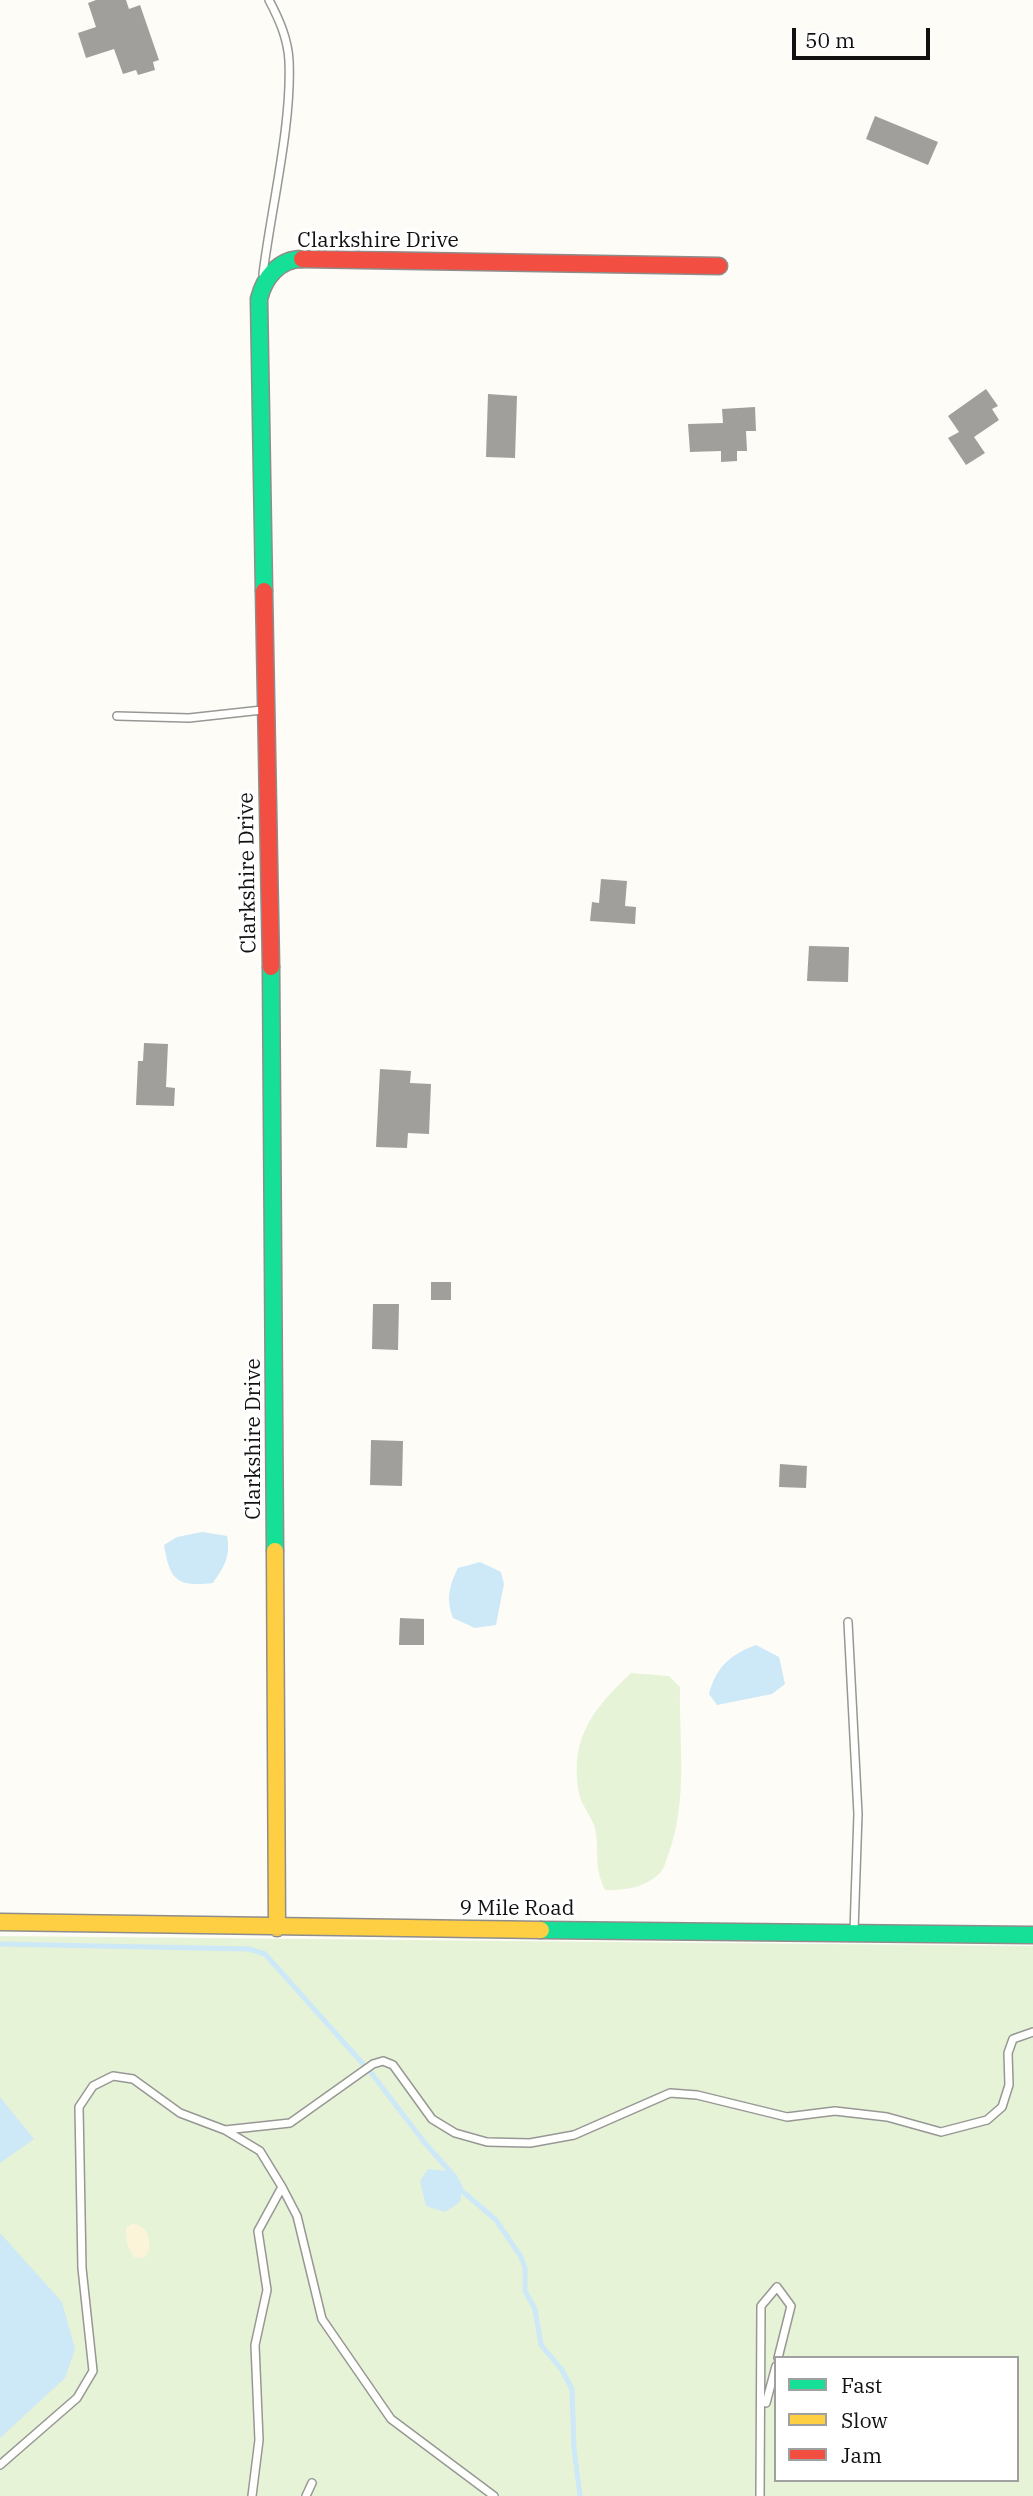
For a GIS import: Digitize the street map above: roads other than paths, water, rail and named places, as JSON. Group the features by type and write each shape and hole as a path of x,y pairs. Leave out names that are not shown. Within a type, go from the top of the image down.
{"street":[{"name":"Clarkshire Drive","path":"277,1928 275,1335 261,288 273,270 295,259 719,266"},
{"name":"9 Mile Road","path":"0,1922 277,1928 1033,1935"}],"lane":[{"path":"261,288 283,130 289,61 285,34 269,0"},
{"path":"117,716 190,718 241,710 266,710"},
{"path":"848,1622 858,1814 854,1932"},
{"path":"225,2130 290,2123 373,2064 383,2061 393,2065 432,2119 455,2133 488,2142 530,2143 574,2136 670,2093 697,2095 787,2118 835,2110 887,2117 941,2132 987,2120 1002,2107 1009,2085 1008,2053 1013,2039 1033,2032"},
{"path":"0,2465 77,2398 93,2371 82,2268 79,2107 93,2086 113,2076 133,2079 180,2113 225,2130 260,2151 297,2216 322,2319 391,2419 494,2496"},
{"path":"252,2496 259,2440 255,2345 267,2290 258,2231 282,2187"},
{"path":"760,2496 763,2414 761,2306 777,2287 791,2306 778,2356"},
{"path":"763,2414 774,2373"},
{"path":"306,2496 312,2483"}],"water":[{"path":"202,1532 227,1536 226,1561 213,1583 183,1582 177,1579 169,1567 164,1545 177,1537"},
{"path":"480,1562 501,1572 504,1584 496,1625 475,1628 453,1618 449,1593 458,1568"},
{"path":"756,1645 779,1657 785,1684 772,1694 717,1705 709,1694 720,1669 732,1657"},
{"path":"0,2097 34,2139 0,2163"},
{"path":"428,2169 448,2171 462,2191 460,2202 445,2212 426,2206 420,2181"},
{"path":"0,2233 62,2302 75,2349 65,2378 0,2438"}],"waterway":[{"path":"0,1944 249,1949 265,1954 372,2074 424,2142 455,2177 462,2191 496,2220 521,2257 525,2268 525,2291 535,2309 541,2345 562,2370 572,2389 574,2449 580,2496"}]}
